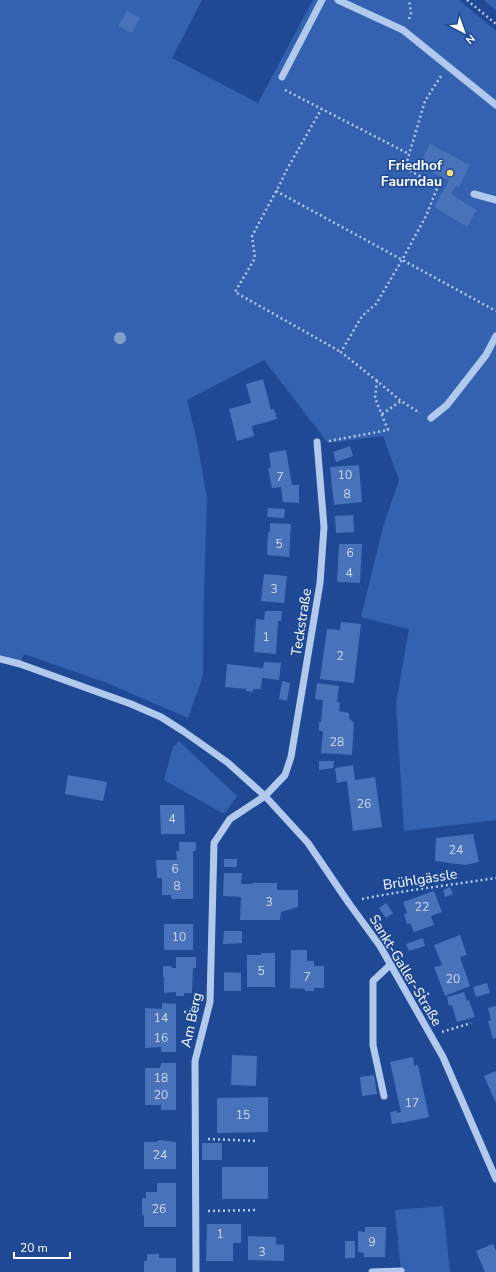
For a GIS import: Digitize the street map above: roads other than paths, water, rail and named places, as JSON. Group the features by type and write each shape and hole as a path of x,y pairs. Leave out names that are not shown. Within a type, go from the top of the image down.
{"street":[{"path":"282,77 322,0"},
{"path":"338,0 403,30 496,105"},
{"path":"474,194 496,200"},
{"path":"431,418 447,405 486,354 496,336"},
{"name":"Teckstraße","path":"265,796 285,775 291,757 320,583 324,527 317,442"},
{"name":"Sankt-Galler-Straße","path":"0,659 20,664 155,714 183,731 227,762 265,796 308,843 380,946 442,1057 496,1179"},
{"name":"Am Berg","path":"196,1272 195,1061 210,1002 214,843 230,819 265,796"},
{"path":"384,1096 373,1046 373,981 390,965"},
{"path":"372,1272 401,1271"}],"place":[{"name":"Friedhof Faurndau","path":"450,173"}]}
